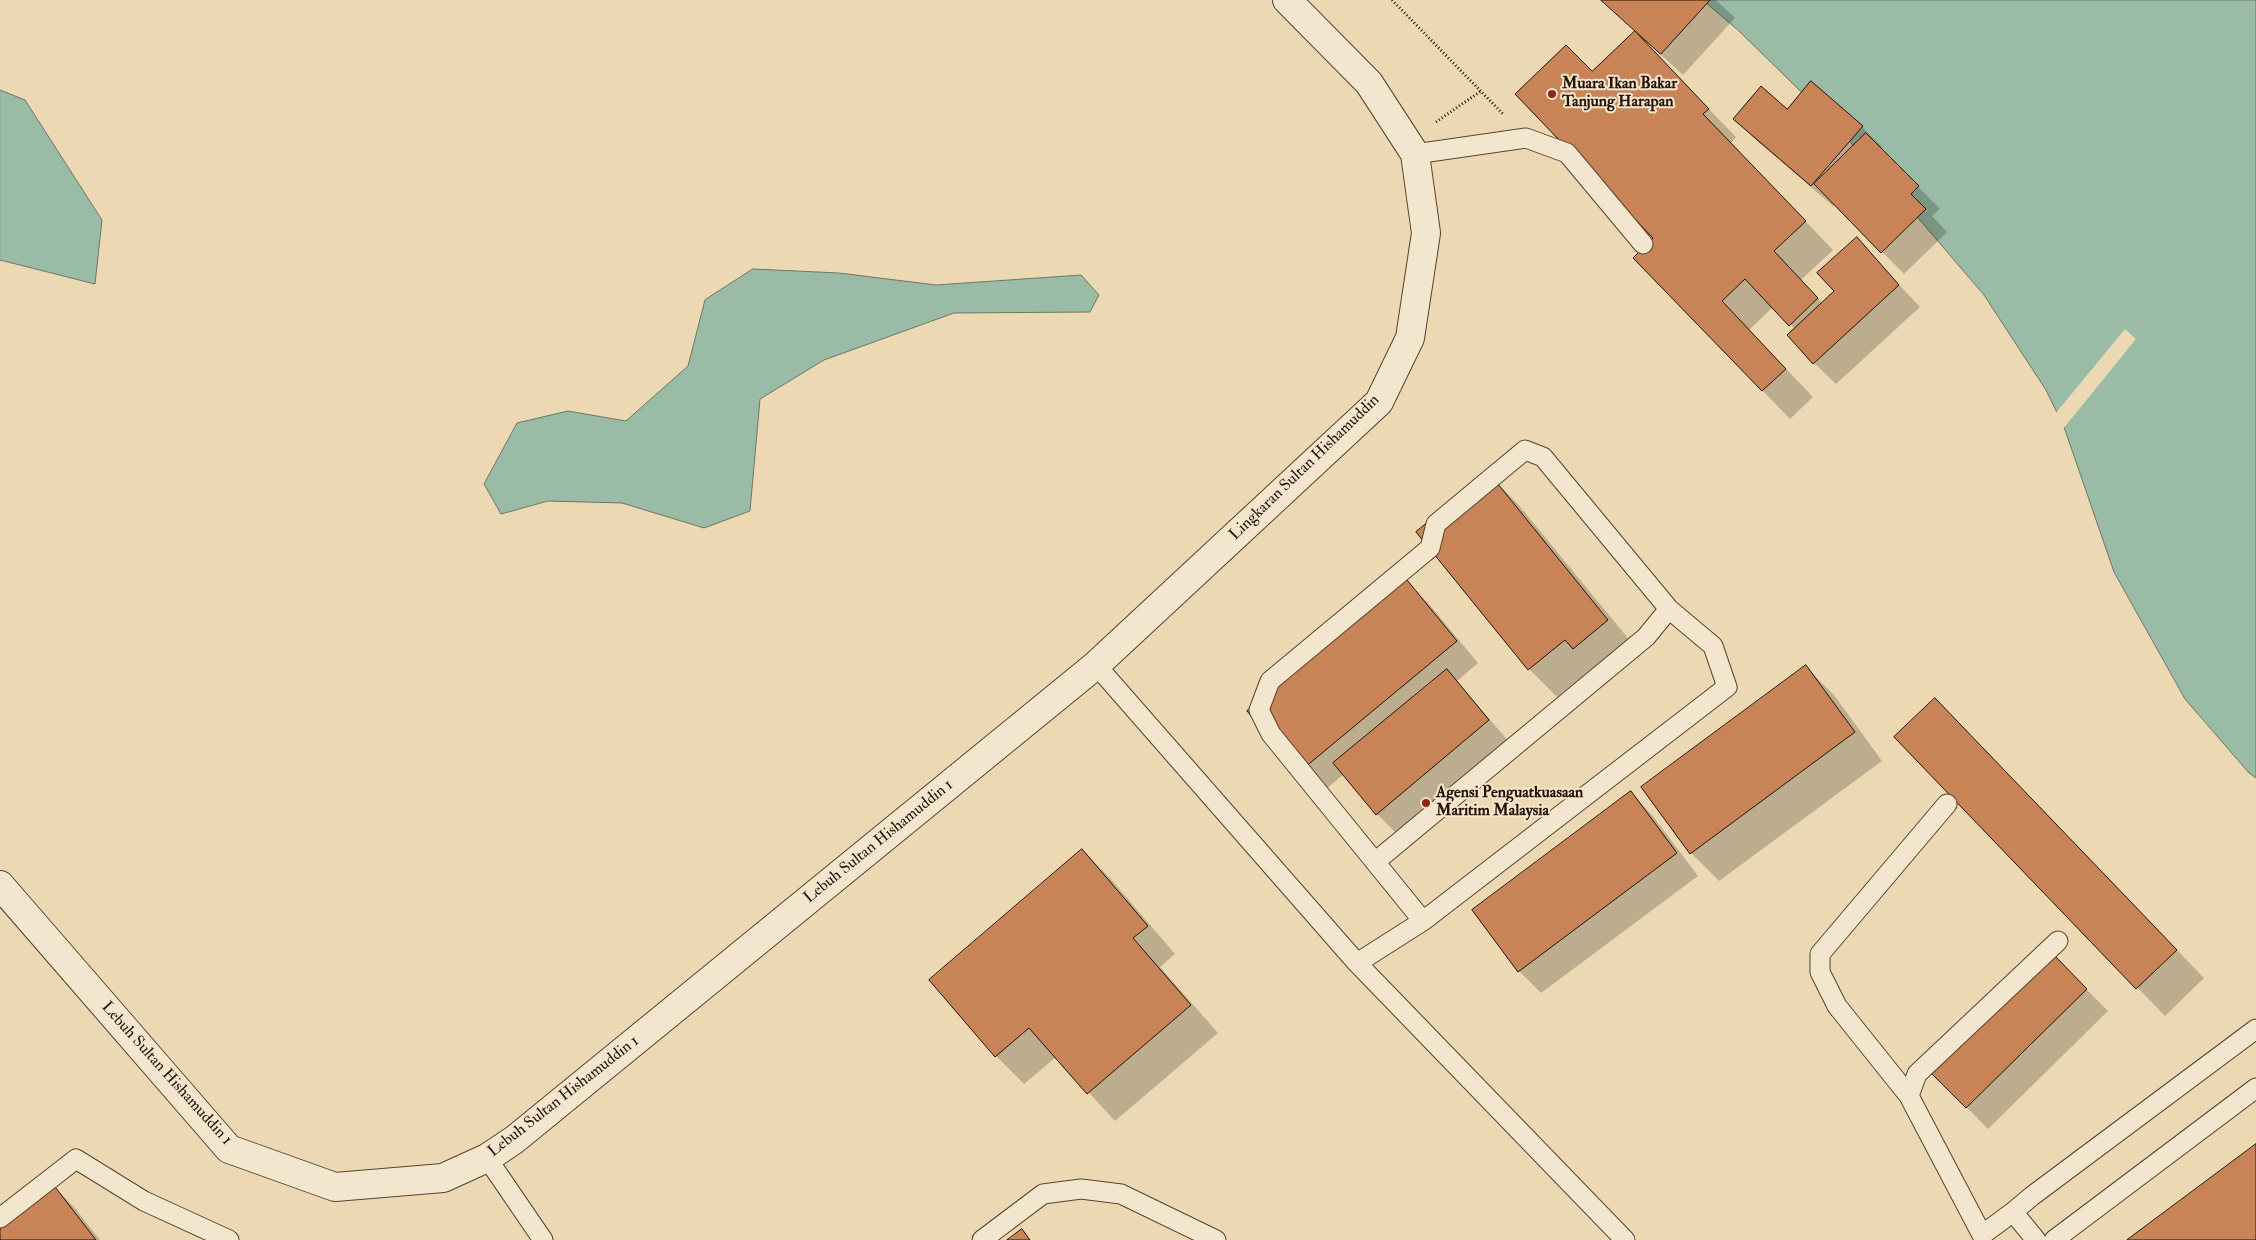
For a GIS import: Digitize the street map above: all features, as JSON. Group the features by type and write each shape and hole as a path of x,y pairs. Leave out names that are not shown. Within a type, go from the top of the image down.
{"street":[{"name":"Lingkaran Sultan Hishamuddin","path":"1096,665 1379,402 1410,338 1426,233 1412,148 1369,83 1287,0"},
{"name":"Lebuh Sultan Hishamuddin 1","path":"0,885 229,1148 335,1187 443,1178 487,1158 514,1140 1096,665"}],"lane":[{"path":"1412,148 1526,138 1567,153 1643,244"},
{"path":"1357,963 1423,921 1727,688 1713,646 1669,609 1543,457 1525,450 1436,524 1430,548 1270,681 1259,710 1271,734 1423,921"},
{"path":"1375,862 1646,638 1669,609"},
{"path":"1096,665 1357,963 1625,1240"},
{"path":"1947,804 1820,954 1820,972 1837,1006 1909,1096 1979,1238 2032,1196 2256,1029"},
{"path":"1909,1096 1917,1074 2058,941"},
{"path":"2054,1240 2256,1088"},
{"path":"487,1158 543,1240"},
{"path":"0,1218 76,1159 144,1201 229,1240"},
{"path":"982,1240 1043,1194 1081,1189 1121,1194 1216,1240"},
{"path":"2013,1212 2036,1240"}],"path":[{"path":"1392,0 1526,138"},
{"path":"1412,148 1481,91"}],"shaded area":[{"path":"1703,0 2256,0 2256,778 2249,773 2185,699 2114,572 2064,427 2046,390 1984,295 1834,124 1739,31"},
{"path":"0,90 25,100 102,220 95,284 0,260"},
{"path":"753,269 839,273 936,285 1081,275 1099,295 1090,312 954,313 824,360 760,399 750,511 704,528 622,503 548,501 501,514 484,484 517,423 568,411 626,421 688,366 705,300"}],"pier":[{"path":"2125,329 2136,339 2063,429 2055,414"}],"building":[{"path":"1601,0 1710,0 1661,54"},
{"path":"1635,31 1709,109 1703,114 1806,221 1774,251 1818,298 1789,326 1745,279 1722,301 1786,369 1762,391 1633,258 1653,238 1515,94 1566,45 1592,71"},
{"path":"1811,81 1863,126 1811,186 1733,119 1761,86 1787,109"},
{"path":"1866,133 1919,186 1911,194 1926,209 1881,253 1814,184"},
{"path":"1857,237 1899,285 1813,364 1787,335 1834,291 1817,273"},
{"path":"1489,473 1608,620 1573,649 1565,640 1528,670 1416,532"},
{"path":"1407,580 1457,641 1298,773 1247,711"},
{"path":"1806,665 1855,732 1690,854 1641,787"},
{"path":"1447,669 1489,720 1376,815 1333,763"},
{"path":"1935,698 2177,950 2136,989 1894,737"},
{"path":"1631,791 1677,853 1518,972 1472,910"},
{"path":"1082,849 1148,926 1133,938 1191,1005 1087,1094 1029,1028 995,1057 929,980"},
{"path":"2054,955 2087,989 1966,1108 1932,1074"},
{"path":"2256,1144 2256,1240 2127,1240"},
{"path":"52,1183 96,1240 0,1240 0,1224"},
{"path":"1022,1229 1030,1240 1007,1240"}],"place":[{"name":"Muara Ikan Bakar Tanjung Harapan","path":"1552,94"},
{"name":"Agensi Penguatkuasaan Maritim Malaysia","path":"1426,803"}]}
